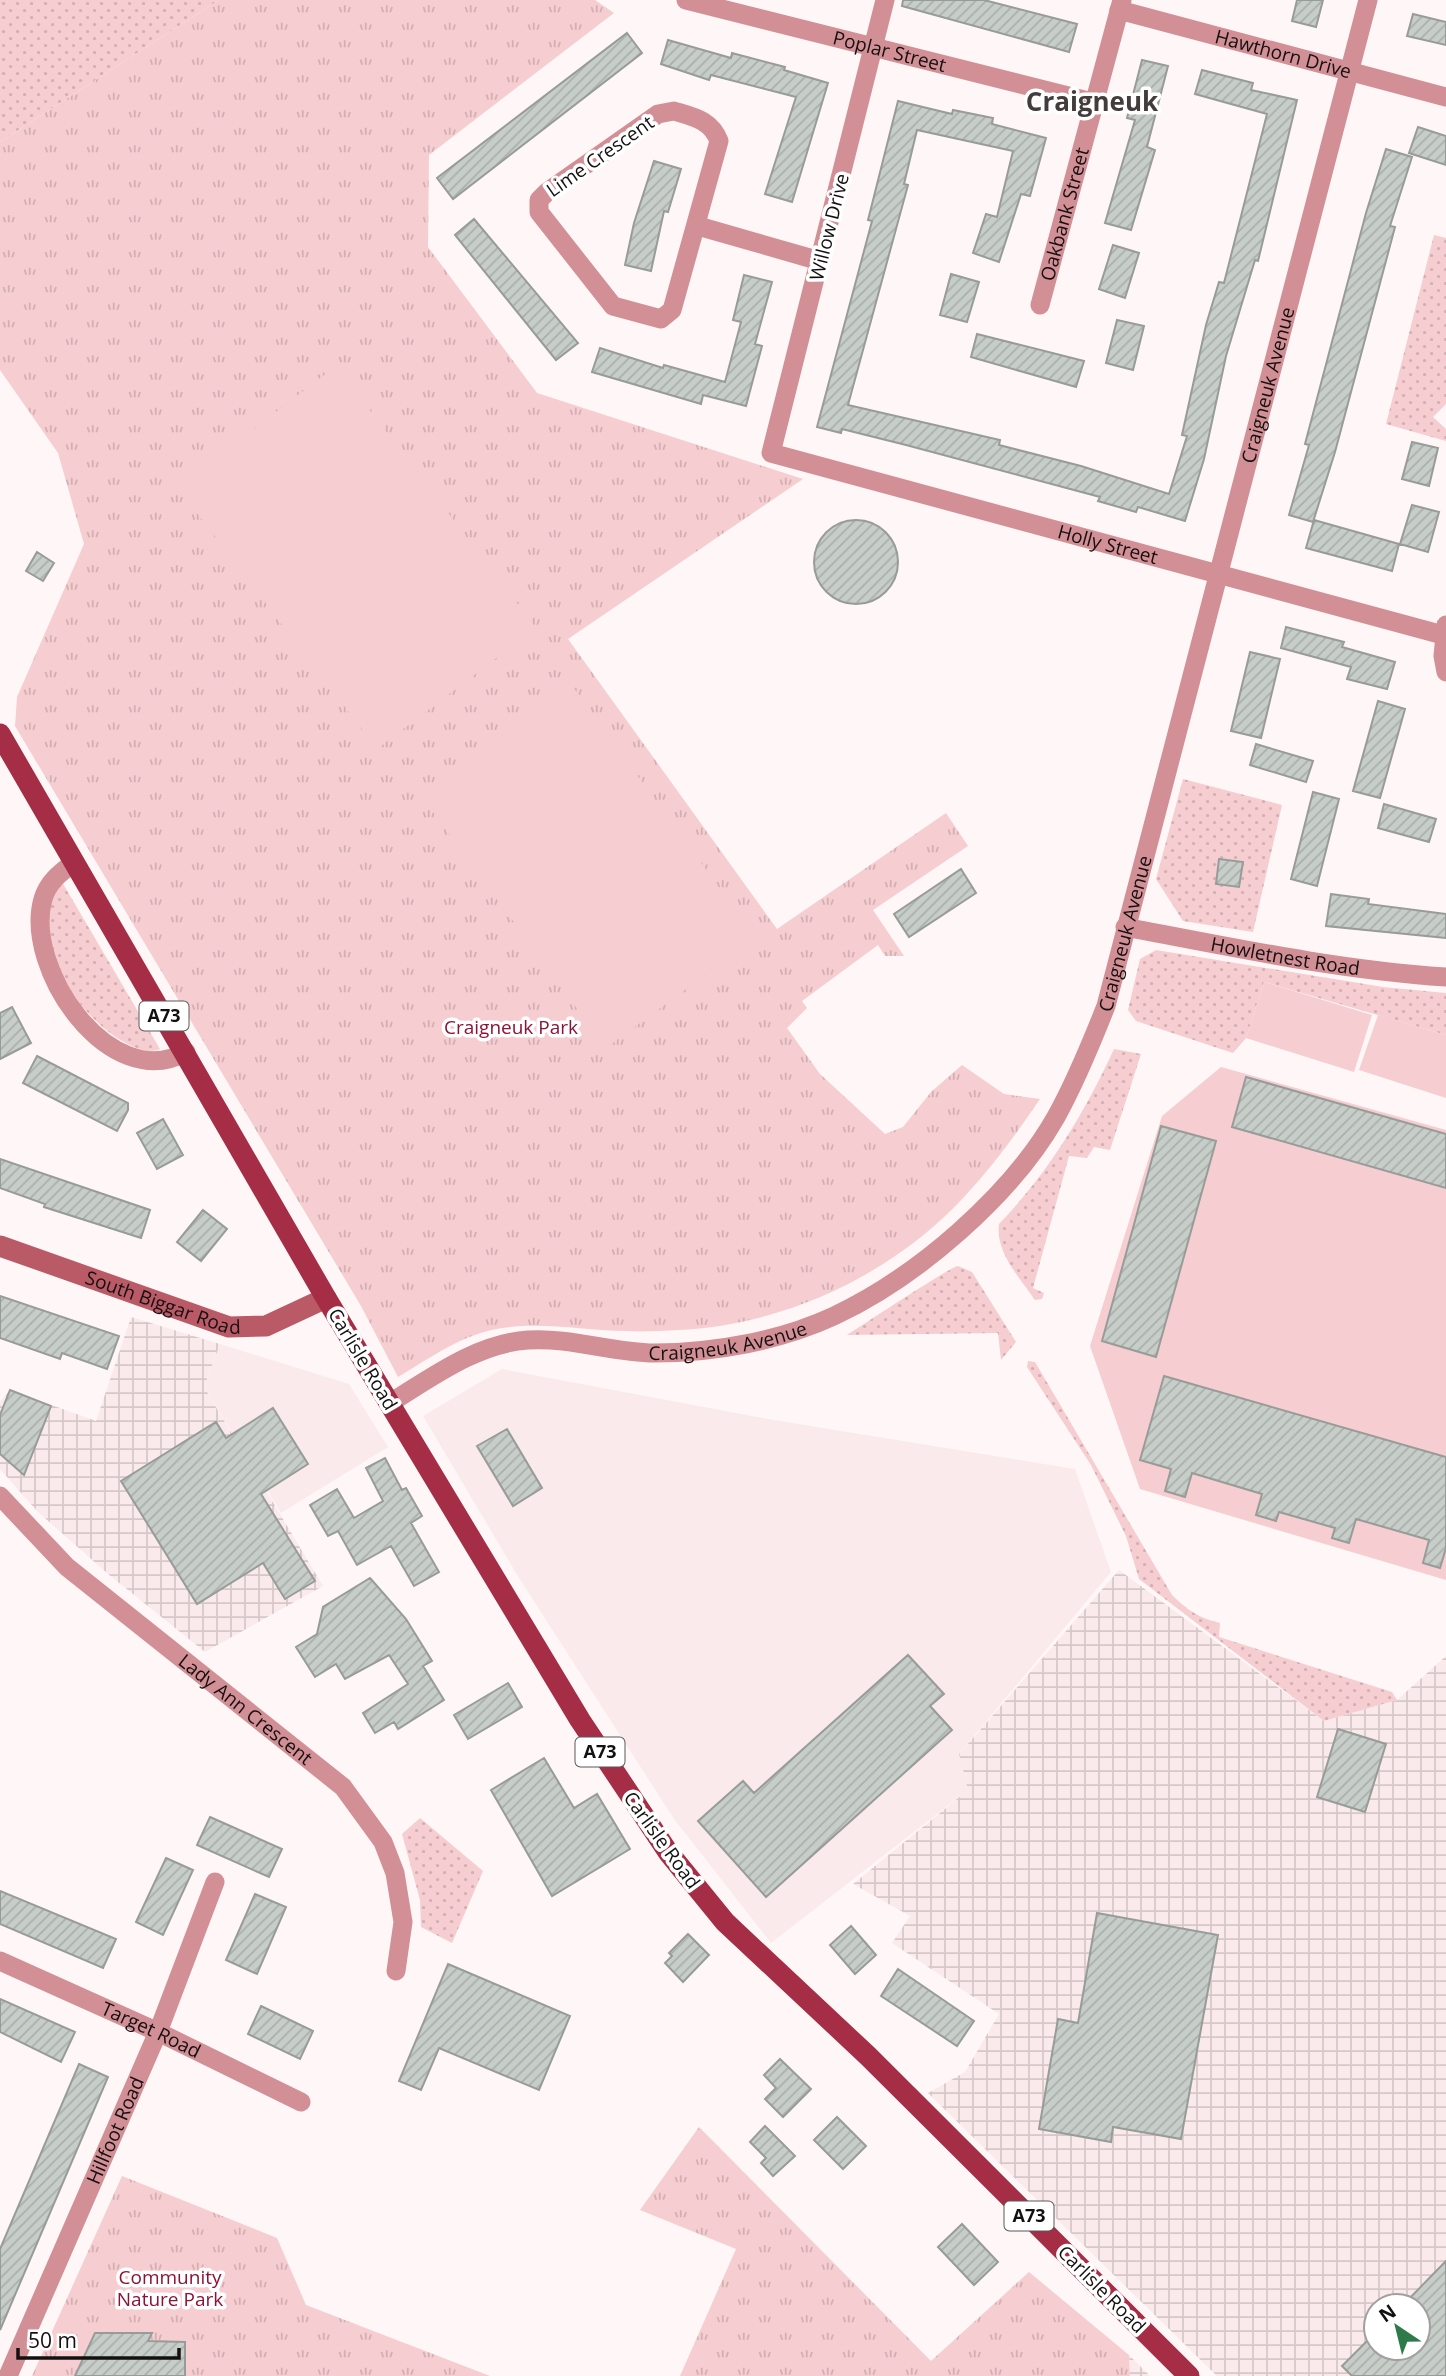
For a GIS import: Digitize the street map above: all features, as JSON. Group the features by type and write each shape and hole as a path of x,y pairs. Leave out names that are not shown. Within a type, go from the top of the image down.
{"main road":[{"name":"Carlisle Road","path":"0,734 326,1298 580,1720 668,1852 725,1922 868,2056 1189,2376"}],"street":[{"name":"Poplar Street","path":"686,0 1092,102"},
{"name":"Willow Drive","path":"771,453 885,0"},
{"name":"Craigneuk Avenue","path":"390,1403 476,1353 528,1340 653,1353 717,1349 775,1337 834,1316 930,1256 962,1228 1031,1154 1055,1118 1082,1067 1106,1006 1368,0"},
{"name":"Hawthorn Drive","path":"1120,5 1349,73 1446,97"},
{"name":"Oakbank Street","path":"1040,305 1120,5"},
{"name":"Lime Crescent","path":"674,111 698,118 714,129 719,141 698,226 672,310 661,318 613,306 539,212 539,200 547,191 658,114 674,111"},
{"path":"698,226 820,261"},
{"name":"Holly Street","path":"771,453 1218,573 1445,630"},
{"path":"1445,630 1446,672"},
{"path":"73,863 56,875 49,886 41,914 44,944 51,972 64,999 91,1030 124,1054 159,1062 186,1052"},
{"name":"Howletnest Road","path":"1125,927 1263,953 1446,977"},
{"name":"South Biggar Road","path":"0,1246 229,1327 266,1326 326,1298"},
{"name":"Lady Ann Crescent","path":"0,1496 67,1567 343,1787 383,1842 395,1873 403,1922 396,1971"},
{"name":"Hillfoot Road","path":"8,2376 159,2032 215,1882"},
{"name":"Target Road","path":"0,1961 159,2032 301,2102"}],"shaded area":[{"path":"131,1317 220,1344 204,1387 323,1586 205,1652 108,1574 37,1511 0,1469 0,1402 10,1390 96,1421"},
{"path":"220,1344 349,1384 388,1447 281,1513 204,1387"},
{"path":"502,1369 774,1420 1075,1469 1111,1572 959,1754 968,1790 771,1943 674,1819 519,1578 423,1416"},
{"path":"1119,1570 1324,1721 1397,1700 1446,1656 1446,2376 1217,2376 928,2093 965,2072 999,2014 892,1943 910,1916 853,1884 968,1790 959,1754"},
{"path":"1129,2355 1150,2376 1130,2376"}],"green space":[{"path":"0,0 219,0 0,142"},
{"name":"Craigneuk Park","path":"219,0 595,0 614,13 429,155 428,247 537,393 803,479 568,639 777,929 946,813 968,846 873,910 904,956 885,956 878,945 802,1001 807,1008 787,1028 820,1074 885,1134 903,1127 931,1092 962,1065 1004,1094 1040,1099 985,1173 936,1224 904,1250 834,1291 758,1318 718,1326 645,1331 545,1326 506,1327 486,1331 458,1342 398,1377 361,1306 15,726 17,697 84,544 58,453 0,370 0,142"},
{"path":"1434,235 1446,238 1446,404 1433,417 1446,429 1446,441 1386,424"},
{"path":"336,366 536,628 377,749 177,487"},
{"path":"573,687 756,938 606,1048 422,797"},
{"path":"1183,779 1282,805 1253,932 1183,921 1156,879"},
{"path":"62,882 160,1049 146,1051 137,1048 106,1030 73,994 60,972 48,925 51,903"},
{"path":"1156,950 1383,987 1446,993 1446,1035 1264,982 1246,1038 1233,1053 1136,1021 1128,1010 1140,959"},
{"path":"1264,982 1372,1015 1354,1072 1246,1038"},
{"path":"1378,1015 1446,1035 1446,1098 1359,1070"},
{"path":"1114,1049 1141,1054 1110,1150 1094,1147 1087,1158 1069,1156 1033,1288 1044,1293 1042,1299 1035,1300 1005,1255 999,1224 1034,1184 1064,1141"},
{"path":"1221,1067 1446,1130 1446,1580 1140,1489 1090,1346 1162,1116"},
{"path":"958,1266 972,1272 1016,1342 1001,1360 998,1333 847,1335 924,1286"},
{"path":"1028,1361 1035,1362 1172,1595 1200,1616 1220,1623 1219,1637 1392,1692 1397,1700 1324,1721 1139,1579 1126,1536 1091,1465 1027,1367"},
{"path":"420,1818 483,1871 452,1943 421,1927 420,1900 402,1834"},
{"path":"699,2127 931,2361 1029,2272 1129,2355 1130,2376 680,2376 736,2249 640,2210"},
{"name":"Community Nature Park","path":"122,2176 277,2238 306,2305 490,2376 32,2376"}],"building":[{"path":"903,0 984,0 1077,24 1069,52 902,6"},
{"path":"1297,0 1323,0 1316,27 1292,21"},
{"path":"1413,14 1446,22 1446,45 1407,36"},
{"path":"627,33 642,53 453,199 437,178"},
{"path":"668,40 731,58 732,53 785,67 784,70 828,83 792,202 765,194 796,97 711,75 709,80 661,64"},
{"path":"1142,60 1168,66 1147,147 1155,150 1131,230 1105,223 1135,120 1127,118"},
{"path":"1202,70 1253,83 1251,90 1297,100 1258,261 1255,260 1226,356 1204,459 1185,521 1138,507 1136,512 1098,501 1100,497 906,445 842,429 841,433 817,427 872,221 868,220 898,101 952,114 953,110 993,118 992,124 1046,138 1030,196 1021,194 999,262 973,253 986,214 997,217 1013,151 917,130 904,184 908,185 848,405 1000,440 999,445 1081,466 1169,494 1187,436 1182,435 1206,325 1219,282 1224,283 1267,114 1195,94"},
{"path":"1418,127 1446,136 1446,165 1409,153"},
{"path":"1386,149 1412,157 1390,226 1395,227 1335,452 1313,522 1289,515 1366,213"},
{"path":"654,161 681,169 668,212 664,211 651,271 625,265 634,223"},
{"path":"474,219 578,343 556,360 455,235"},
{"path":"1113,245 1139,253 1125,298 1099,289"},
{"path":"951,274 979,282 967,322 940,315"},
{"path":"744,275 772,282 755,344 762,346 746,406 703,395 701,404 592,372 600,348 663,368 664,365 725,382 741,322 733,320"},
{"path":"1117,320 1144,326 1133,370 1106,363"},
{"path":"977,334 1084,361 1076,387 971,357"},
{"path":"1412,442 1438,448 1429,486 1402,479"},
{"path":"1412,505 1439,512 1428,552 1400,544"},
{"path":"856,520 872,523 891,539 898,562 895,578 879,597 856,604 840,601 821,585 814,562 817,546 833,527"},
{"path":"1314,520 1399,544 1392,571 1306,548"},
{"path":"37,552 54,563 43,581 26,571"},
{"path":"1286,627 1344,642 1342,647 1395,662 1387,689 1347,679 1351,667 1281,648"},
{"path":"1250,652 1280,659 1261,738 1231,731"},
{"path":"1378,701 1405,709 1380,798 1353,791"},
{"path":"1256,744 1313,761 1306,782 1250,765"},
{"path":"1313,792 1339,799 1317,886 1291,879"},
{"path":"1384,804 1436,819 1429,842 1378,828"},
{"path":"1219,859 1243,862 1239,887 1216,884"},
{"path":"961,869 976,893 909,937 894,914"},
{"path":"1331,894 1369,899 1368,904 1446,914 1446,938 1326,926"},
{"path":"12,1007 31,1043 0,1059 0,1013"},
{"path":"37,1056 128,1103 128,1110 117,1131 23,1083"},
{"path":"1246,1077 1446,1134 1446,1188 1232,1127"},
{"path":"163,1119 183,1155 157,1169 137,1133"},
{"path":"1161,1126 1216,1141 1156,1357 1102,1341"},
{"path":"0,1159 150,1210 141,1238 44,1207 45,1204 0,1188"},
{"path":"203,1210 227,1229 201,1261 177,1242"},
{"path":"0,1296 119,1336 107,1369 62,1353 60,1359 0,1338"},
{"path":"1164,1376 1446,1457 1446,1548 1440,1568 1423,1563 1429,1540 1356,1519 1349,1543 1332,1538 1335,1528 1279,1512 1276,1521 1256,1515 1262,1494 1192,1473 1185,1497 1165,1491 1171,1469 1140,1460"},
{"path":"10,1390 51,1406 24,1475 0,1454 0,1415"},
{"path":"273,1408 308,1464 261,1494 315,1581 285,1599 263,1563 197,1604 121,1481 216,1422 226,1438"},
{"path":"507,1429 542,1488 513,1506 477,1446"},
{"path":"385,1458 402,1490 406,1488 422,1516 411,1523 439,1572 414,1586 391,1546 357,1565 338,1531 328,1536 310,1505 337,1489 354,1518 383,1501 366,1468"},
{"path":"370,1578 406,1619 432,1661 423,1666 444,1700 398,1729 394,1722 375,1733 363,1713 408,1684 389,1655 345,1679 336,1664 315,1677 296,1647 317,1634 323,1607"},
{"path":"908,1655 944,1694 930,1706 952,1730 766,1897 698,1821 743,1781 754,1793"},
{"path":"508,1683 522,1707 468,1739 454,1715"},
{"path":"1338,1729 1386,1744 1365,1812 1317,1797"},
{"path":"544,1758 574,1808 597,1794 630,1849 552,1896 491,1790"},
{"path":"210,1817 282,1849 269,1877 197,1845"},
{"path":"166,1858 193,1870 163,1935 136,1922"},
{"path":"0,1891 116,1939 103,1968 0,1924"},
{"path":"255,1894 286,1907 257,1974 226,1960"},
{"path":"1097,1913 1218,1935 1181,2139 1113,2127 1111,2142 1039,2129 1058,2019 1078,2023"},
{"path":"851,1926 876,1955 855,1974 830,1945"},
{"path":"688,1934 709,1955 683,1982 665,1963 672,1956 669,1953"},
{"path":"448,1964 570,2016 539,2090 439,2048 421,2090 399,2081"},
{"path":"898,1969 974,2021 957,2046 881,1996"},
{"path":"0,1999 75,2032 61,2062 0,2032"},
{"path":"261,2006 313,2031 300,2059 248,2034"},
{"path":"780,2059 811,2089 783,2117 765,2099 776,2088 764,2075"},
{"path":"79,2064 108,2077 0,2330 0,2249"},
{"path":"837,2117 866,2146 843,2169 814,2140"},
{"path":"765,2126 795,2156 773,2176 761,2163 766,2158 750,2142"},
{"path":"962,2224 998,2262 974,2285 938,2247"},
{"path":"1446,2261 1446,2376 1352,2376 1342,2366 1362,2346 1362,2362 1432,2362 1432,2292 1416,2292"},
{"path":"95,2333 152,2333 148,2341 185,2342 185,2376 75,2376"}],"district":[{"name":"Craigneuk","path":"1092,102"}]}
